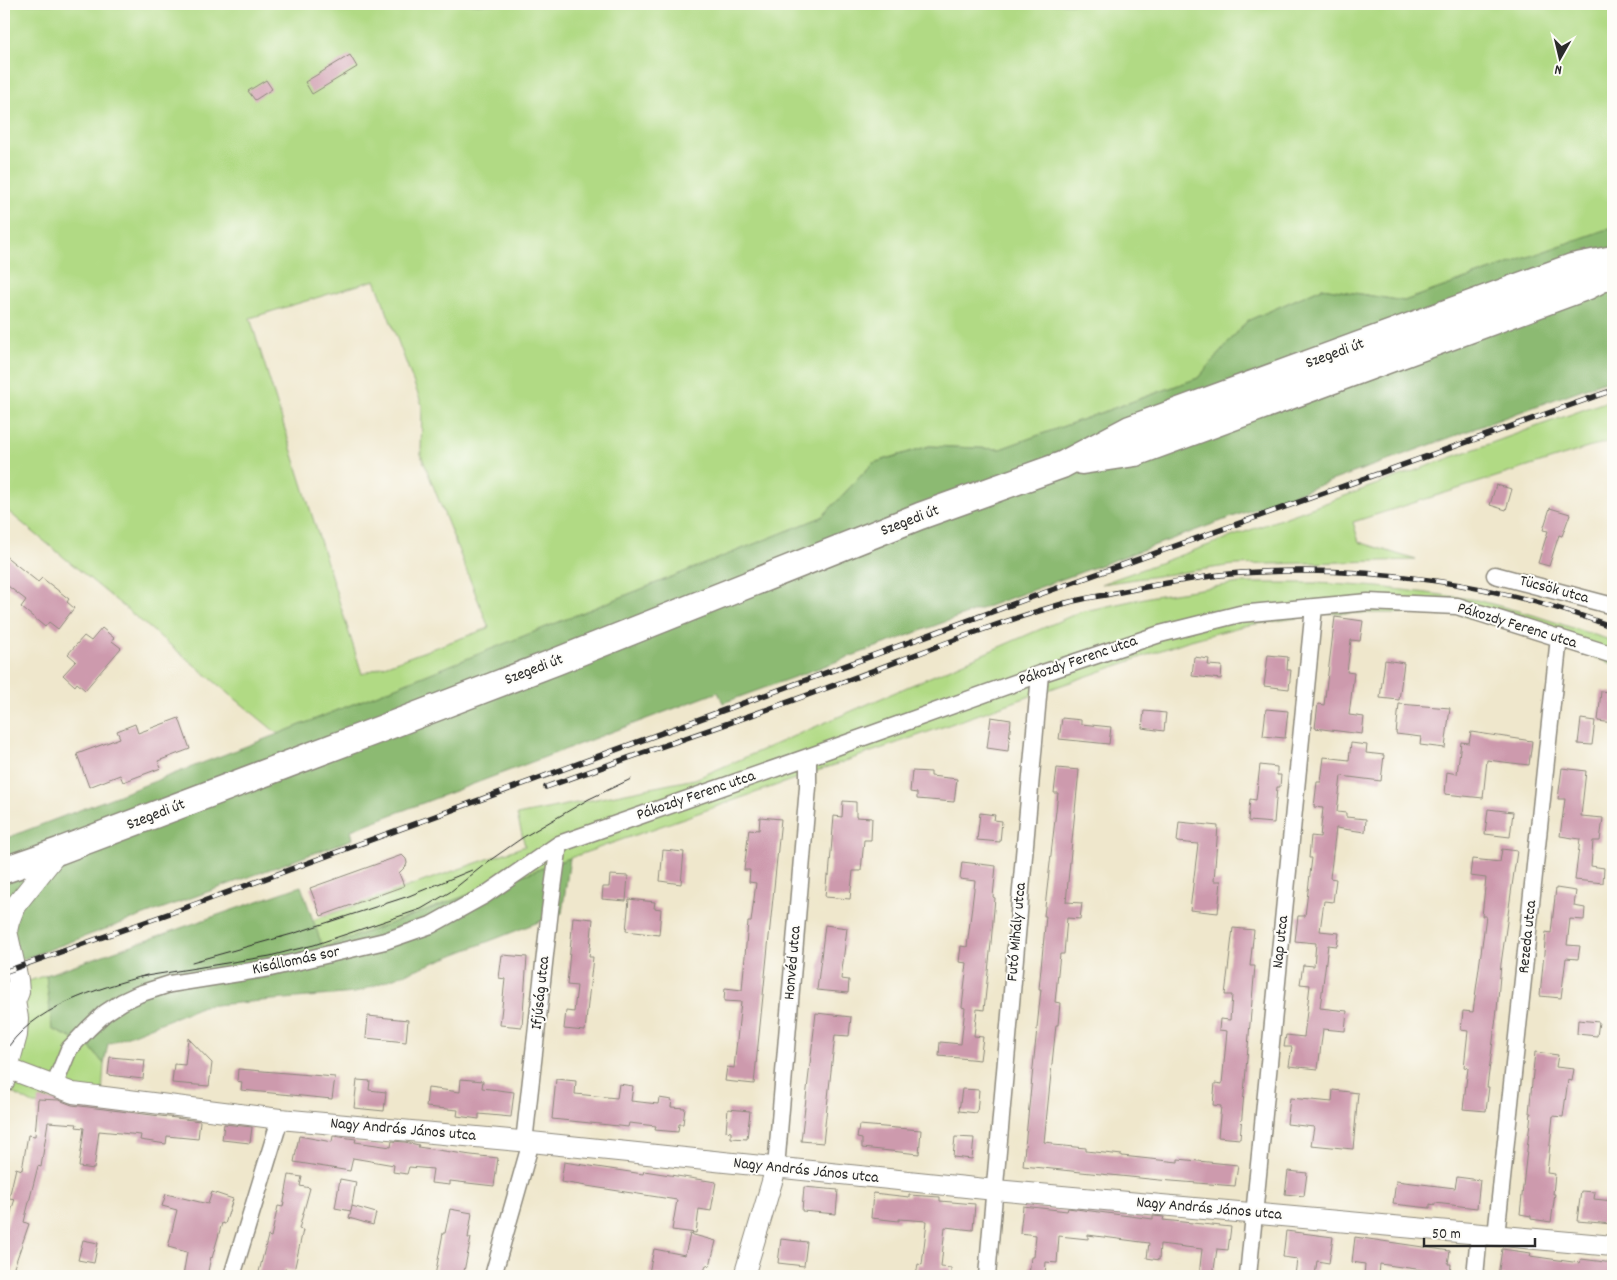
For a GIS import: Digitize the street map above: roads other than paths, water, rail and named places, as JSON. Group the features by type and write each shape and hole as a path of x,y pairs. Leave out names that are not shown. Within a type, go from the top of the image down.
{"main road":[{"name":"Szegedi út","path":"4,870 59,851 555,662 920,516 1062,465 1130,429 1572,267 1613,259"},
{"name":"Szegedi út","path":"1062,465 1135,453 1579,290 1613,273"}],"street":[{"name":"Tücsök utca","path":"1495,575 1613,606"},
{"name":"Pákozdy Ferenc utca","path":"558,844 1040,674 1160,634 1240,614 1368,602 1457,606 1613,655"},
{"name":"Nap utca","path":"1248,1276 1314,607"},
{"name":"Rezeda utca","path":"1475,1276 1487,1235 1559,637"},
{"name":"Futó Mihály utca","path":"987,1276 1040,674"},
{"name":"Honvéd utca","path":"776,1168 808,787 808,757"},
{"name":"Kisállomás sor","path":"54,1086 69,1049 105,1013 122,1002 170,984 274,967 385,941 430,925 485,895 558,844"},
{"name":"Ifjúság utca","path":"492,1276 528,1142 558,844"},
{"path":"15,1002 19,992 7,930 9,922 15,906 59,851"},
{"path":"4,952 18,1018 17,1035 6,1069"},
{"name":"Nagy András János utca","path":"6,1069 73,1093 280,1119 528,1142 995,1190 1613,1246"},
{"path":"232,1276 280,1119"},
{"path":"744,1276 776,1168"}],"tram line":[{"path":"140,977 270,956 314,945 421,909 450,892 522,838 589,799 631,779"},
{"path":"192,962 292,934 409,896 472,870"},
{"path":"4,1054 15,1038 47,1012 108,986 147,975"}],"railway":[{"path":"4,972 193,905 1035,596 1613,390"},
{"path":"546,787 789,702 1035,612 1079,600 1196,578 1226,574 1288,571 1336,572 1430,580 1523,598 1613,627"}]}
